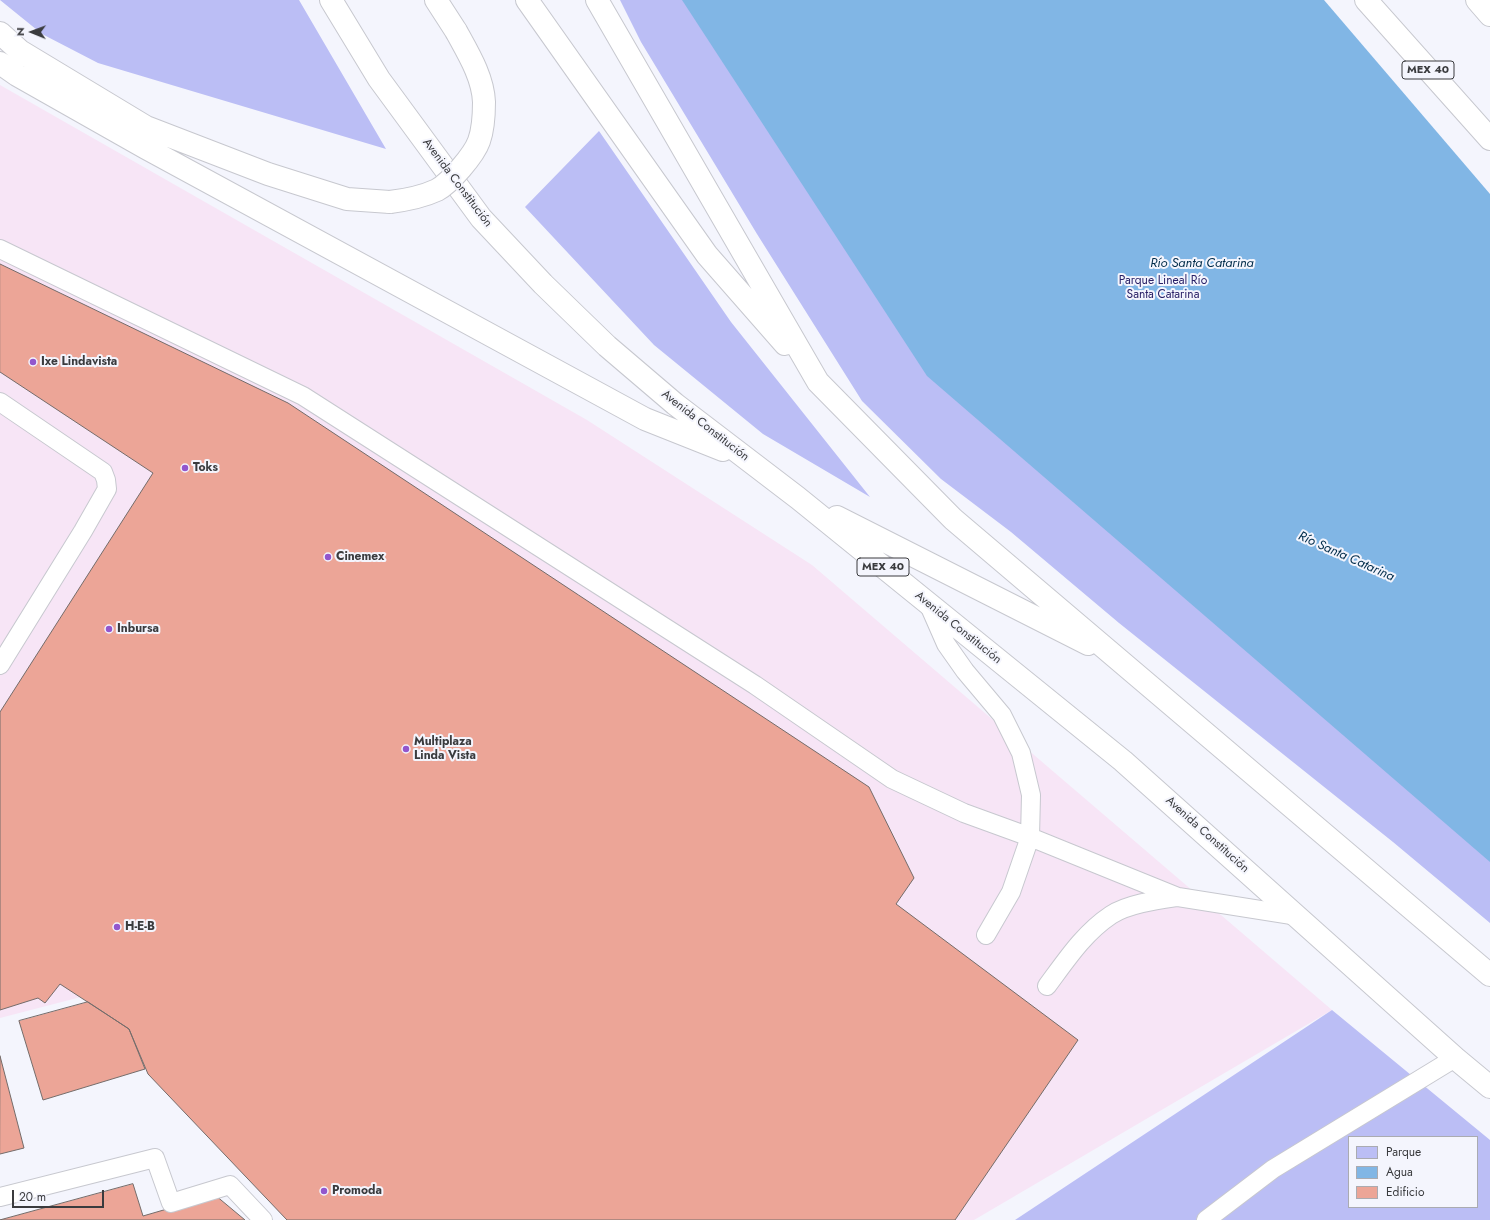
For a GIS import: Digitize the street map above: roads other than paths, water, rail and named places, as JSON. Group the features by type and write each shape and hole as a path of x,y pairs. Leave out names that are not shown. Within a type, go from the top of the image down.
{"highway":[{"name":"Avenida Constitución","path":"331,0 379,79 481,218 543,284 607,346 675,404 798,498 1123,761 1455,1058 1490,1087"},
{"path":"0,33 20,51 146,127 268,174 347,199 390,202 406,200 439,189 469,158 479,141 484,101 480,81 471,58 436,0"},
{"path":"527,0 707,256 818,382 954,519 1490,975"},
{"path":"597,0 818,382"},
{"name":"MEX 40","path":"1366,0 1490,139"},
{"path":"1477,0 1490,15"},
{"path":"0,63 17,75 146,148 645,420 747,459"},
{"path":"798,498 1120,660"}],"lane":[{"path":"0,249 303,396 755,686 892,778 964,813 1030,837 1178,897 1298,916"},
{"path":"0,402 103,472 107,489 84,531 0,665"},
{"path":"928,603 946,644 965,671 1002,715 1021,754 1031,795 1030,837 1011,892 986,935"},
{"path":"1047,986 1081,940 1112,914 1147,902 1178,897"},
{"path":"1206,1220 1273,1170 1455,1058"},
{"path":"0,1198 155,1158 171,1202 230,1185 263,1220"}],"water":[{"name":"Río Santa Catarina","path":"682,0 1324,0 1490,194 1490,862 927,376"}],"place":[{"name":"Ixe Lindavista","path":"33,362"},
{"name":"Toks","path":"185,468"},
{"name":"Cinemex","path":"328,557"},
{"name":"Inbursa","path":"109,629"},
{"name":"Multiplaza Linda Vista","path":"406,749"},
{"name":"H-E-B","path":"117,927"},
{"name":"Promoda","path":"324,1191"}],"park label":[{"name":"Parque Lineal Río Santa Catarina","path":"1163,288"}]}
